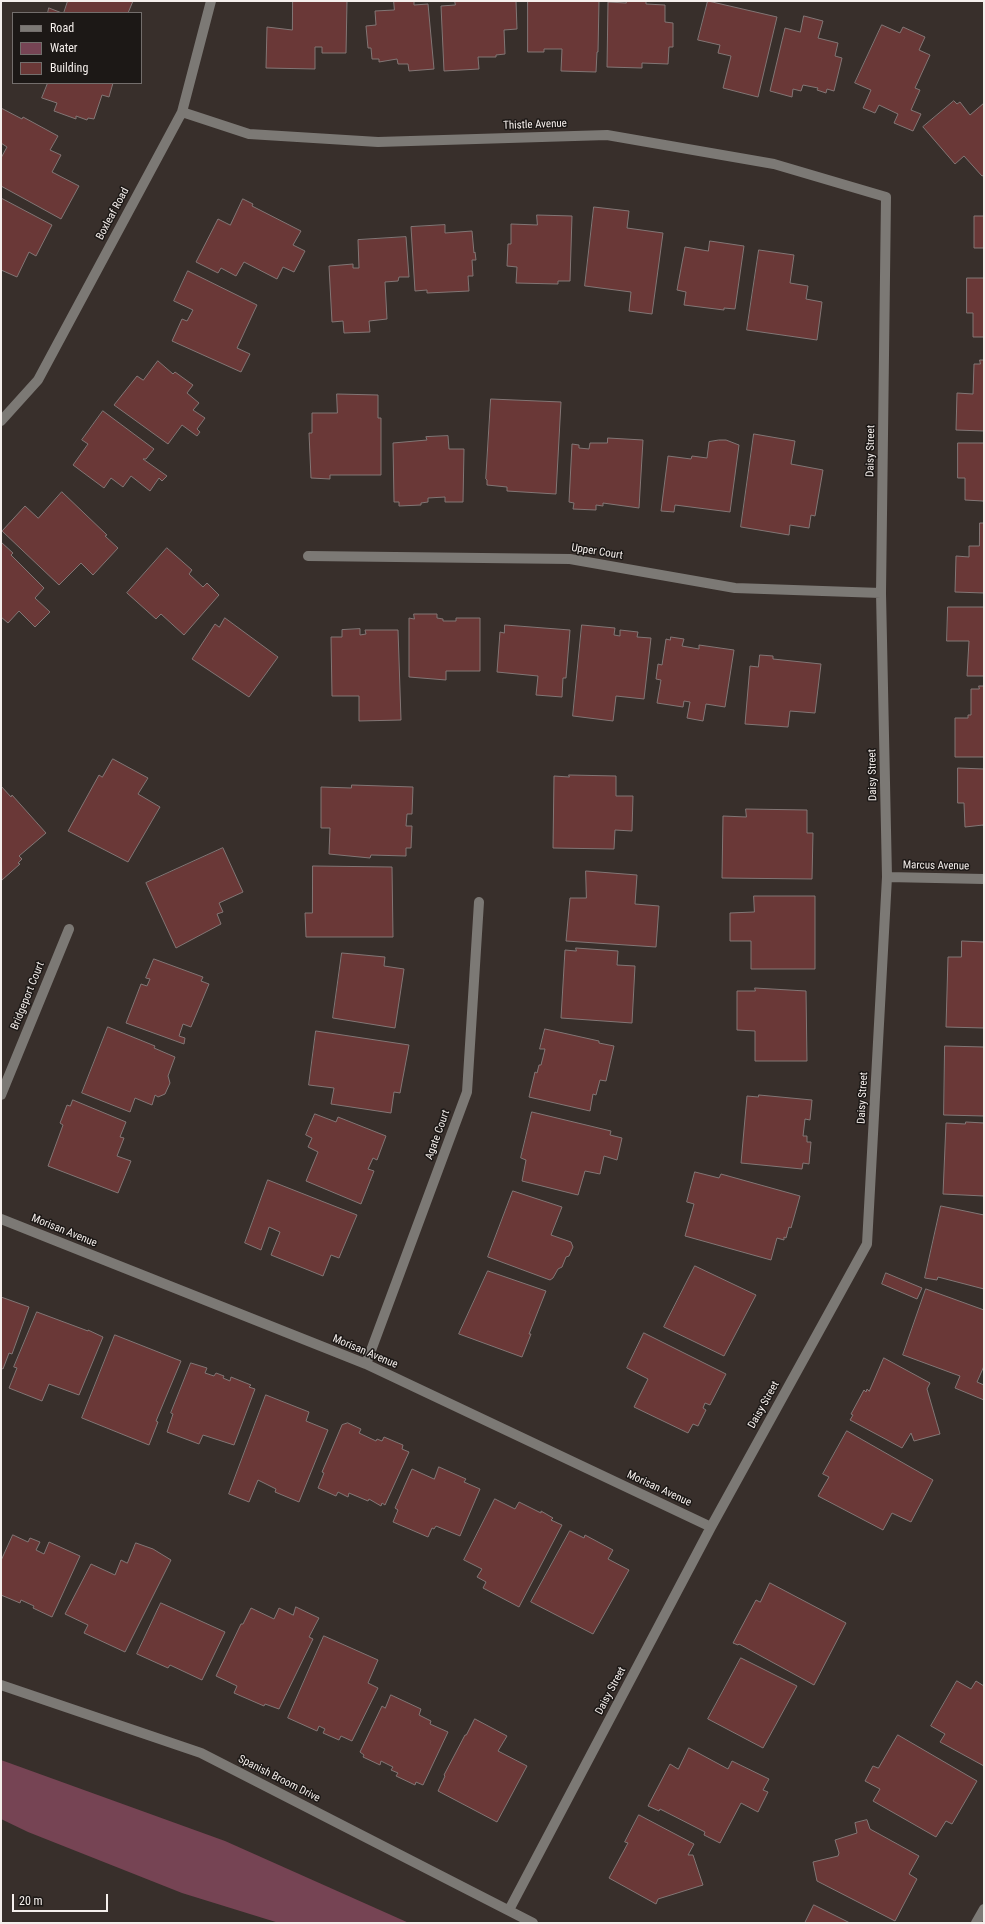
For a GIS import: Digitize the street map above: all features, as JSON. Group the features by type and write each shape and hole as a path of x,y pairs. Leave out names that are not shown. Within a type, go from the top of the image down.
{"street":[{"name":"Boxleaf Road","path":"1,421 38,380 182,112 211,1"},
{"name":"Thistle Avenue","path":"182,112 249,134 378,142 607,135 774,164 886,197"},
{"name":"Daisy Street","path":"509,1910 711,1527 867,1244 887,877 881,593 886,197"},
{"name":"Upper Court","path":"308,556 570,559 735,588 881,593"},
{"name":"Marcus Avenue","path":"887,877 984,879"},
{"name":"Agate Court","path":"366,1364 466,1092 479,902"},
{"name":"Bridgeport Court","path":"1,1095 69,929"},
{"name":"Morisan Avenue","path":"1,1219 366,1364 711,1527"},
{"name":"Spanish Broom Drive","path":"1,1686 201,1753 533,1923"},
{"path":"976,1923 984,1909"}],"water":[{"path":"1,1760 225,1841 409,1923 279,1923 182,1893 28,1832 1,1819"}],"building":[{"path":"68,1 133,1 128,12 64,12"},
{"path":"293,1 347,1 346,53 322,53 322,47 315,47 315,69 266,68 267,27 292,30"},
{"path":"394,1 414,1 414,5 428,4 434,69 409,71 408,64 398,64 397,59 379,62 379,59 372,59 371,48 368,48 366,26 376,25 375,11 394,10"},
{"path":"455,1 516,1 517,29 504,30 505,54 496,55 496,57 478,57 479,69 444,71 441,6 455,5"},
{"path":"528,1 599,1 596,72 561,71 562,49 544,49 544,52 528,52"},
{"path":"626,1 646,1 646,4 665,5 665,22 673,23 673,47 669,47 668,64 642,63 642,68 607,67 608,2 626,3"},
{"path":"708,1 777,17 758,97 723,88 731,56 718,53 720,45 698,40"},
{"path":"49,8 59,12 48,12"},
{"path":"804,16 823,21 818,38 838,43 835,56 842,58 834,91 827,89 826,93 817,90 818,88 803,85 801,91 793,89 792,97 770,91 785,28 800,32"},
{"path":"882,25 900,33 903,27 925,37 919,50 930,55 915,88 920,90 911,110 921,114 913,131 894,123 898,114 879,105 875,113 863,108 871,90 855,83"},
{"path":"48,84 113,84 109,97 102,95 94,119 88,118 87,120 76,116 76,119 54,111 57,103 42,98"},
{"path":"954,101 957,104 960,102 970,115 984,103 984,175 982,176 964,156 955,164 923,127"},
{"path":"1,108 22,119 23,117 58,136 50,150 61,155 52,172 79,186 61,219 1,186 1,158 7,147 1,143"},
{"path":"1,198 52,225 36,256 29,252 17,277 1,270"},
{"path":"243,199 253,204 252,206 301,231 293,245 305,251 294,272 283,267 277,279 244,262 236,276 221,268 218,273 196,262 218,219 230,225"},
{"path":"594,207 629,211 627,228 663,233 652,314 629,311 631,292 585,286"},
{"path":"537,215 572,216 570,281 558,281 558,284 516,283 517,267 507,266 508,244 511,244 511,224 537,225"},
{"path":"974,216 984,216 984,248 974,248"},
{"path":"445,225 445,233 472,231 476,260 472,260 473,276 468,276 469,291 427,293 427,290 415,291 411,227"},
{"path":"406,237 409,277 399,277 398,281 385,282 387,319 369,321 370,332 344,333 343,321 332,322 329,266 353,264 353,268 359,268 358,240"},
{"path":"710,241 744,246 735,309 724,308 724,310 684,305 686,292 677,290 685,247 708,251"},
{"path":"759,250 794,255 790,283 808,286 806,299 822,302 817,340 747,330"},
{"path":"188,271 257,305 237,348 250,354 241,372 172,341 182,319 187,321 193,310 174,301"},
{"path":"967,278 984,278 984,337 973,337 973,313 967,313"},
{"path":"980,360 984,360 984,431 956,430 957,393 973,394 974,364 980,364"},
{"path":"158,361 173,374 175,372 193,385 187,393 199,403 193,410 205,418 197,429 200,432 197,436 182,425 168,444 114,405 137,376 143,380"},
{"path":"337,394 378,395 378,418 381,418 381,475 330,475 330,479 311,478 309,433 312,433 312,413 337,413"},
{"path":"491,399 561,402 556,494 507,491 507,487 487,485 486,479"},
{"path":"103,411 154,449 146,459 143,459 167,476 162,481 159,478 150,491 131,476 123,487 111,478 104,488 73,465 88,444 82,440"},
{"path":"754,434 795,441 791,464 823,470 815,516 811,515 809,528 790,525 789,535 741,527"},
{"path":"448,436 449,449 464,449 463,502 445,502 445,497 428,498 428,502 421,503 421,505 399,506 399,502 394,502 393,443 427,440 426,437"},
{"path":"608,438 643,440 639,508 603,503 603,506 596,505 596,510 573,509 574,503 569,502 572,444 579,445 579,448 589,449 590,443 607,443"},
{"path":"726,440 739,445 730,512 675,505 674,512 661,511 668,456 691,459 692,456 707,458 709,442"},
{"path":"958,443 984,443 984,503 983,501 965,500 965,478 958,478"},
{"path":"62,492 107,535 105,536 118,548 93,575 81,563 59,585 2,531 25,506 38,518"},
{"path":"980,523 984,523 984,593 955,592 956,556 969,557 969,546 979,546"},
{"path":"1,542 13,553 11,555 44,588 35,598 50,612 35,627 19,611 8,623 1,617"},
{"path":"167,548 192,570 189,574 203,587 207,583 219,595 184,635 161,614 156,619 127,593"},
{"path":"948,607 984,607 984,676 967,676 969,641 947,641"},
{"path":"414,614 437,614 437,618 443,619 443,621 456,621 456,618 480,618 480,671 446,671 446,680 409,677 409,618 414,619"},
{"path":"225,618 278,657 249,697 192,659 215,624 219,627"},
{"path":"505,625 570,630 566,678 563,678 562,697 536,695 538,676 497,672 500,632 504,633"},
{"path":"582,625 615,628 614,635 620,636 620,630 638,632 637,637 651,638 644,699 616,696 613,721 573,716"},
{"path":"360,629 360,635 366,634 365,630 398,630 401,720 359,721 359,696 332,696 331,637 342,637 342,630"},
{"path":"671,637 684,639 682,646 699,649 699,645 734,650 725,707 706,704 703,721 687,718 690,702 684,701 683,707 657,703 661,680 656,679 658,664 662,665 666,639 670,640"},
{"path":"760,655 773,656 773,659 821,664 815,713 790,711 788,727 745,724 750,666 758,667"},
{"path":"979,686 984,686 984,757 955,757 955,718 968,718 968,715 971,715 971,689 979,689"},
{"path":"113,759 148,778 138,794 160,807 128,862 68,831 99,775 102,777"},
{"path":"958,768 984,769 984,828 983,825 965,827 964,803 958,803"},
{"path":"569,775 616,776 616,796 633,796 632,831 615,830 614,849 553,848 554,776 569,777"},
{"path":"352,785 413,787 412,814 407,814 406,826 412,826 411,848 406,848 406,856 371,855 370,858 329,854 330,828 321,828 321,787 351,788"},
{"path":"1,786 11,797 12,795 46,833 19,856 22,859 18,863 20,864 2,880"},
{"path":"746,809 807,810 807,833 813,833 812,879 722,878 723,816 746,817"},
{"path":"223,848 243,892 219,903 223,912 217,914 221,924 176,948 146,883"},
{"path":"313,866 392,867 393,937 306,937 305,913 312,913"},
{"path":"586,871 637,875 635,904 659,906 656,947 566,941 570,898 586,898"},
{"path":"754,896 815,896 815,969 751,969 751,941 730,941 730,913 754,912"},
{"path":"962,941 984,942 984,1028 946,1027 948,957 961,957"},
{"path":"576,948 618,951 617,965 635,966 632,1023 561,1018 565,950 576,951"},
{"path":"342,953 385,957 384,966 404,969 395,1028 333,1018"},
{"path":"154,959 203,977 201,981 209,984 191,1027 183,1024 179,1036 185,1038 184,1044 126,1023 141,984 147,986 150,979 146,978"},
{"path":"755,988 806,991 807,1061 755,1061 755,1031 737,1030 737,991 755,991"},
{"path":"108,1027 155,1046 154,1048 175,1057 168,1076 170,1083 165,1094 158,1097 155,1095 152,1105 135,1098 130,1112 82,1093"},
{"path":"545,1029 599,1041 599,1043 614,1046 606,1081 600,1080 596,1095 593,1094 590,1111 529,1097 535,1072 537,1073 539,1065 541,1065 545,1049 540,1049"},
{"path":"316,1031 409,1045 400,1093 394,1092 391,1113 331,1104 334,1088 309,1085"},
{"path":"945,1046 984,1047 984,1116 944,1115"},
{"path":"759,1095 812,1100 810,1120 805,1119 803,1136 807,1136 807,1142 811,1142 809,1164 803,1163 802,1169 741,1163 747,1096 758,1097"},
{"path":"73,1100 126,1122 120,1137 124,1138 117,1156 131,1161 118,1193 48,1166 63,1125 60,1123 67,1105 70,1106"},
{"path":"532,1112 611,1131 610,1135 622,1138 617,1160 604,1156 600,1174 585,1171 578,1195 522,1181 526,1160 521,1158"},
{"path":"315,1114 336,1122 338,1117 386,1136 377,1160 373,1158 368,1169 374,1171 361,1204 306,1181 318,1152 308,1147 312,1138 306,1135"},
{"path":"966,1122 984,1123 984,1196 943,1194 946,1123 965,1124"},
{"path":"695,1172 719,1178 721,1174 800,1196 791,1228 789,1227 784,1240 777,1238 771,1260 685,1236 694,1204 687,1202"},
{"path":"268,1180 357,1215 339,1258 331,1255 323,1276 271,1255 280,1232 269,1227 261,1250 245,1243"},
{"path":"513,1191 562,1207 551,1235 571,1242 573,1247 569,1256 566,1257 562,1267 558,1269 553,1278 550,1280 488,1257"},
{"path":"941,1206 984,1215 984,1289 938,1277 937,1280 925,1278"},
{"path":"695,1266 756,1295 724,1356 664,1327"},
{"path":"488,1271 546,1291 529,1334 531,1334 522,1357 459,1334"},
{"path":"886,1273 922,1288 917,1299 882,1284"},
{"path":"926,1289 984,1310 984,1366 977,1382 984,1385 984,1400 955,1388 960,1376 903,1355"},
{"path":"1,1297 29,1307 12,1354 9,1353 3,1369 1,1368"},
{"path":"37,1312 88,1330 103,1337 79,1395 49,1384 42,1401 9,1388 17,1368 14,1367"},
{"path":"644,1333 726,1374 710,1405 705,1403 703,1408 706,1410 698,1426 693,1424 688,1433 634,1407 648,1379 627,1368"},
{"path":"115,1335 181,1361 156,1421 158,1422 149,1445 82,1418"},
{"path":"884,1358 930,1383 927,1389 940,1434 914,1441 911,1433 902,1448 850,1420 853,1415 851,1414 864,1390 866,1392 867,1389 869,1391"},
{"path":"191,1363 207,1368 205,1373 214,1376 216,1373 224,1376 223,1378 230,1381 231,1377 251,1385 249,1387 255,1389 234,1445 203,1435 199,1444 167,1432 173,1414 171,1413"},
{"path":"266,1395 309,1412 306,1421 328,1430 299,1502 275,1492 276,1489 258,1480 249,1502 229,1494"},
{"path":"348,1423 361,1429 359,1433 376,1441 377,1439 382,1441 384,1437 403,1445 402,1449 409,1452 385,1505 382,1503 381,1506 369,1499 368,1501 349,1493 348,1497 338,1492 336,1496 318,1488 324,1473 322,1472 342,1425"},
{"path":"847,1431 933,1480 911,1522 892,1513 883,1530 818,1496 829,1477 823,1474"},
{"path":"439,1467 466,1479 464,1482 480,1489 460,1536 436,1526 434,1529 432,1528 428,1537 393,1522 398,1510 395,1508 412,1469 434,1479"},
{"path":"495,1499 515,1509 519,1502 541,1513 541,1511 553,1518 551,1520 562,1525 519,1607 483,1588 486,1582 477,1577 482,1569 464,1560"},
{"path":"570,1531 584,1538 585,1535 613,1550 608,1559 629,1570 593,1634 531,1602"},
{"path":"13,1535 28,1542 30,1538 40,1542 36,1550 44,1554 49,1542 80,1556 52,1617 33,1608 34,1606 21,1600 20,1603 1,1595 1,1561"},
{"path":"136,1543 153,1549 171,1560 125,1652 84,1633 88,1625 65,1614 91,1564 115,1575 121,1560 127,1563"},
{"path":"770,1583 846,1623 814,1685 739,1644 733,1643 756,1600 760,1602"},
{"path":"161,1603 225,1632 202,1680 170,1665 168,1668 137,1654"},
{"path":"296,1607 319,1618 309,1637 313,1639 279,1709 265,1704 264,1706 234,1693 237,1686 216,1676 241,1624 243,1624 251,1608 274,1619 279,1608 293,1615"},
{"path":"324,1636 378,1660 368,1683 378,1688 352,1741 341,1736 339,1740 323,1733 325,1729 319,1726 317,1731 288,1718"},
{"path":"741,1658 797,1686 763,1748 708,1719"},
{"path":"957,1681 971,1689 976,1681 984,1686 984,1766 940,1742 945,1734 931,1726"},
{"path":"391,1695 421,1709 419,1715 431,1721 430,1724 448,1732 423,1785 416,1782 415,1785 396,1776 398,1773 391,1770 393,1767 381,1761 380,1765 363,1757 364,1755 360,1752 382,1706 385,1708"},
{"path":"475,1719 507,1736 498,1751 527,1766 497,1822 438,1791 445,1776 444,1775"},
{"path":"898,1735 977,1781 952,1824 946,1821 936,1837 873,1801 880,1789 865,1781 873,1766 878,1768"},
{"path":"689,1748 728,1769 732,1761 769,1779 763,1790 768,1792 758,1812 741,1803 720,1843 704,1835 705,1832 660,1809 659,1811 648,1806 670,1764 678,1769"},
{"path":"639,1815 694,1844 688,1855 693,1855 703,1885 658,1899 656,1904 609,1878 628,1843 625,1842"},
{"path":"867,1820 870,1829 919,1856 909,1874 917,1879 895,1921 817,1881 813,1862 838,1856 839,1853 835,1840 857,1833 855,1823"},
{"path":"814,1905 850,1923 805,1923"}]}
